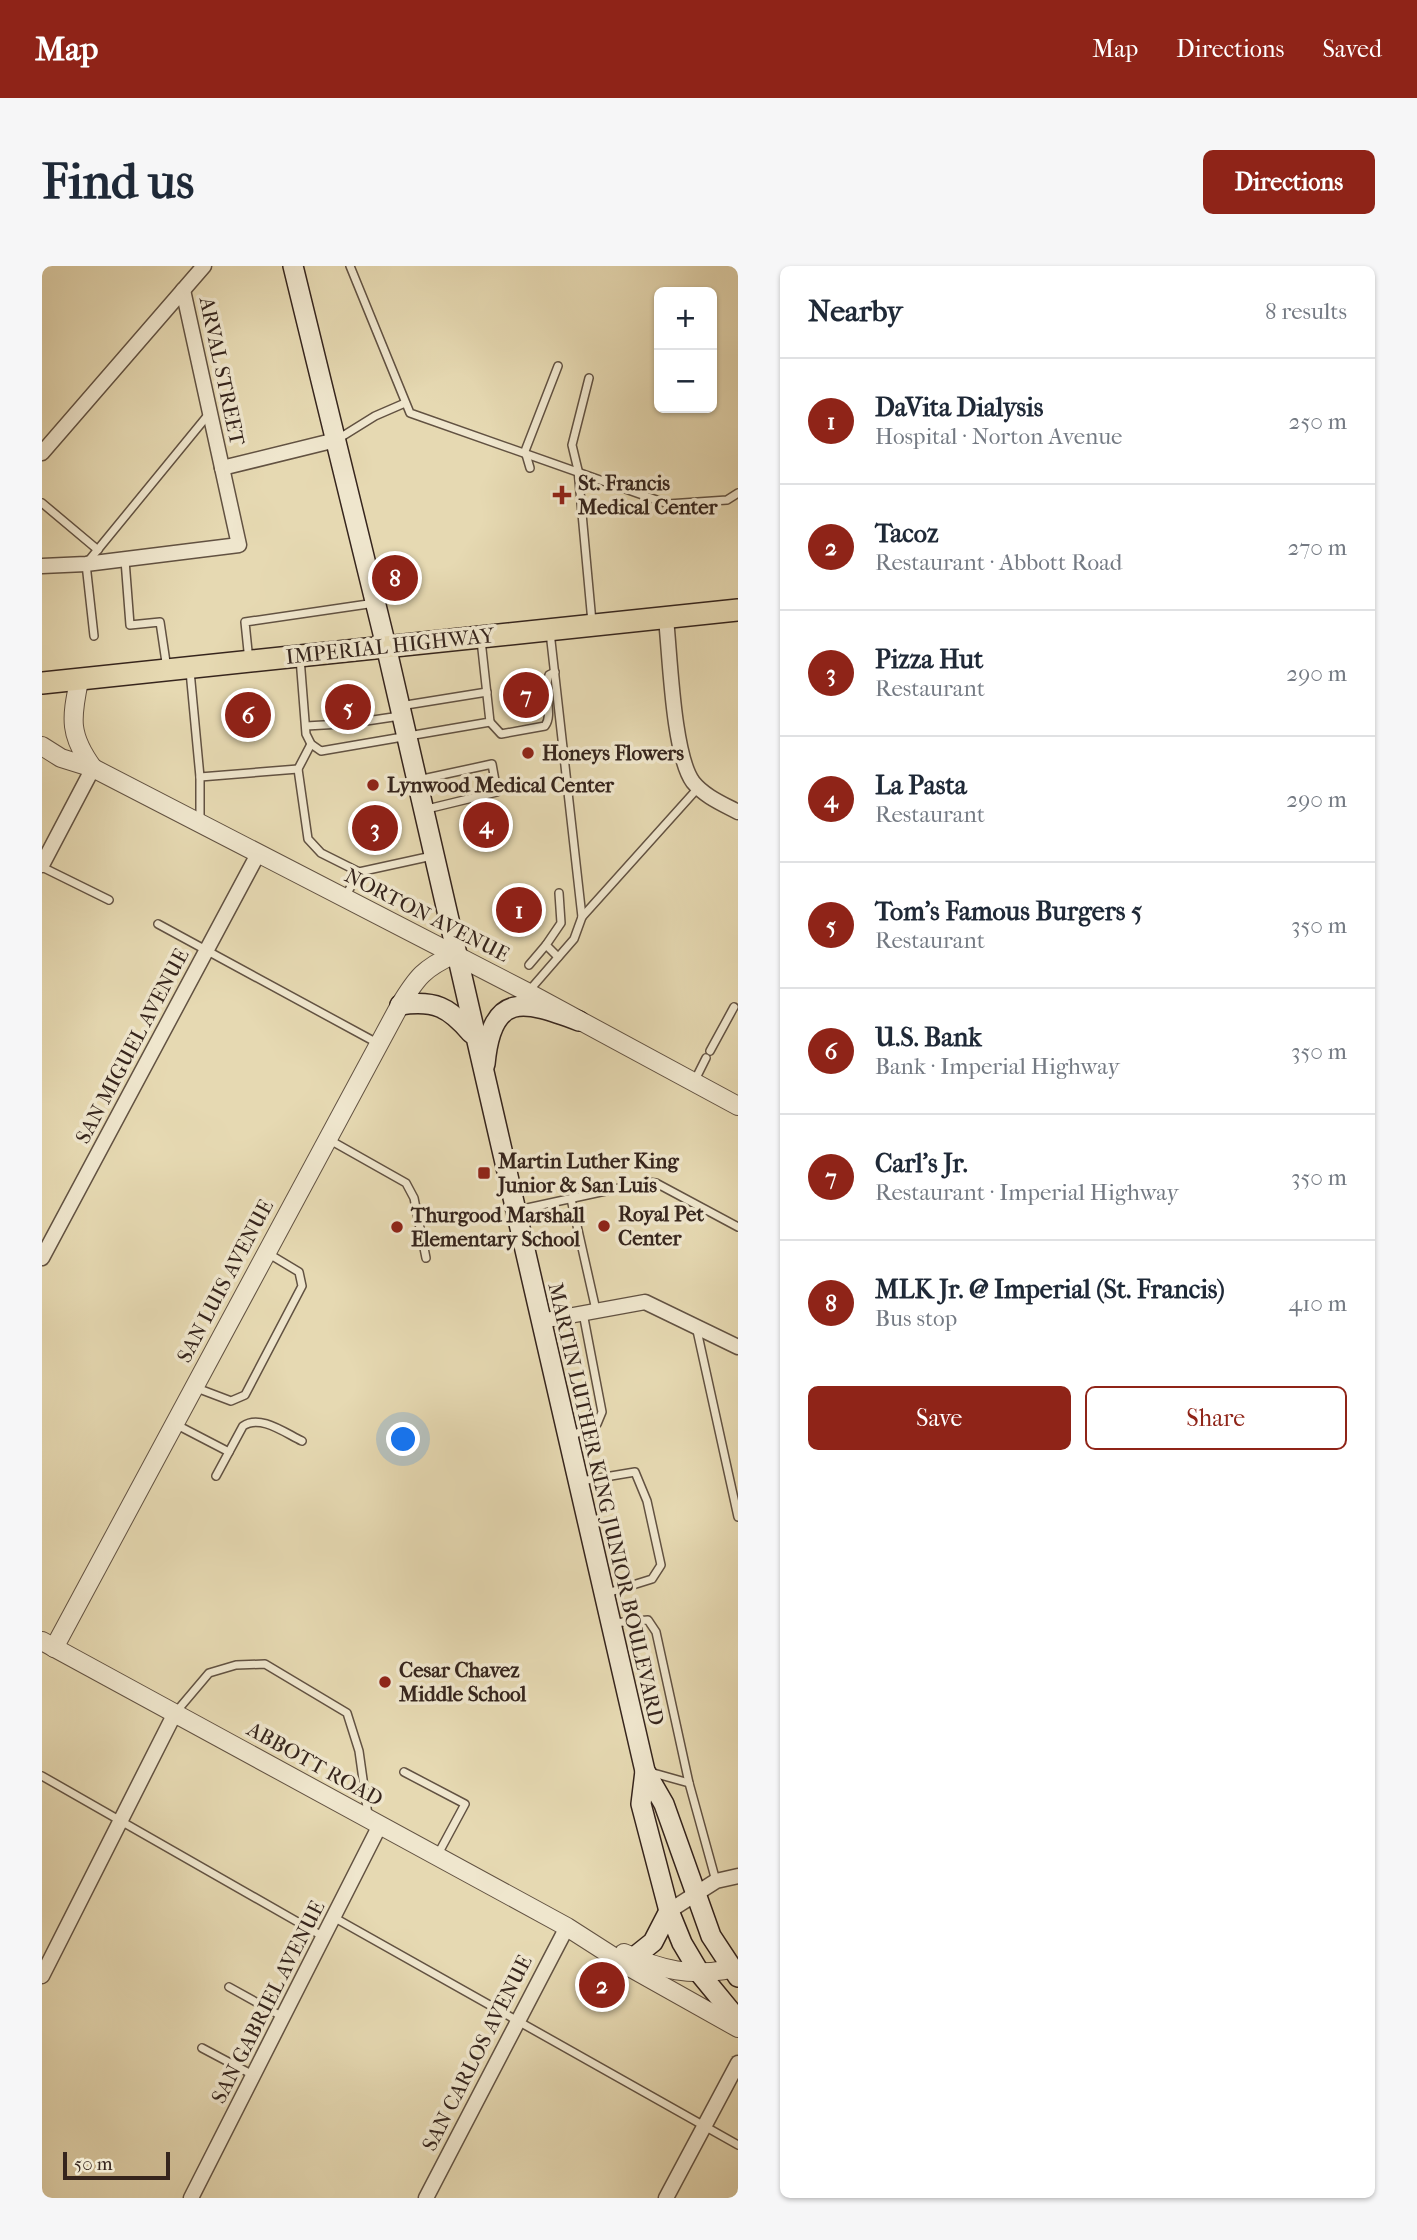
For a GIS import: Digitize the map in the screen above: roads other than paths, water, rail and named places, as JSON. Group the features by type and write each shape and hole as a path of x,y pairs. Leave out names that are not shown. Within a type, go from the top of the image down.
{"main road":[{"name":"MARTIN LUTHER KING JUNIOR BOULEVARD","path":"293,266 386,646 483,1079 645,1771 664,1804 711,1936 734,1973"},
{"name":"IMPERIAL HIGHWAY","path":"42,683 738,610"},
{"path":"400,1005 418,1003 440,1006 456,1015 473,1035"},
{"path":"483,1079 490,1032 503,1011 523,1004 538,1006 579,1021"},
{"name":"MARTIN LUTHER KING JUNIOR BOULEVARD","path":"645,1771 641,1804 669,1911 682,1943 701,1975 738,2020"},
{"path":"633,1958 653,1942 669,1911"}],"street":[{"path":"42,453 47,437 204,266"},
{"name":"ARVAL STREET","path":"183,290 222,468 336,440"},
{"path":"45,563 86,564 239,545 222,468"},
{"path":"666,619 680,742 687,771 698,788 738,812"},
{"path":"42,866 93,768 76,746 72,724 79,681"},
{"name":"NORTON AVENUE","path":"42,746 61,758 93,768 455,954 738,1107"},
{"name":"SAN MIGUEL AVENUE","path":"42,1258 258,854"},
{"name":"SAN LUIS AVENUE","path":"48,1644 193,1387 400,1005 429,965 455,954"},
{"path":"541,1321 645,1303 738,1347"},
{"name":"ABBOTT ROAD","path":"48,1644 567,1927 633,1958 701,1975 734,1973"},
{"path":"42,1976 175,1713"},
{"name":"SAN GABRIEL AVENUE","path":"191,2198 335,1918 374,1822"},
{"path":"669,1911 716,1881 738,1876"},
{"name":"ABBOTT ROAD","path":"567,1927 632,1968 738,2028"},
{"name":"SAN CARLOS AVENUE","path":"426,2198 567,1927"},
{"path":"666,2198 738,2063"}],"lane":[{"path":"350,266 410,413 668,503 727,499 738,493"},
{"path":"530,468 525,451 558,366"},
{"path":"589,377 572,446 578,470 593,626"},
{"path":"336,440 374,416 405,403"},
{"path":"94,636 86,564 210,413"},
{"path":"42,503 98,550"},
{"path":"125,559 130,625 160,622 167,671"},
{"path":"249,661 245,622 375,603"},
{"path":"527,992 575,939 582,917 550,630"},
{"path":"481,636 490,722 501,734 545,726 549,714 544,693 549,675 555,673"},
{"path":"300,655 306,726 311,744 321,751 490,722"},
{"path":"190,668 200,777 200,824"},
{"path":"353,723 487,692"},
{"path":"306,726 341,724"},
{"path":"311,744 298,769 308,839 321,853 359,872 433,856"},
{"path":"416,780 492,764 497,792 423,810"},
{"path":"200,777 298,769"},
{"path":"582,917 698,788"},
{"path":"42,866 109,900"},
{"path":"345,898 359,872"},
{"path":"529,965 561,923 559,893"},
{"path":"158,923 379,1044"},
{"path":"546,945 558,957"},
{"path":"693,1083 734,1007"},
{"path":"327,1139 406,1184 414,1198 426,1258"},
{"path":"514,1211 647,1182 656,1183 738,1227"},
{"path":"568,1438 597,1424 602,1412 571,1199"},
{"path":"193,1387 231,1401 245,1395 302,1286 299,1272 266,1252"},
{"path":"696,1326 738,1517"},
{"path":"216,1476 243,1426 249,1422 260,1422 302,1441"},
{"path":"173,1423 229,1452"},
{"path":"578,1482 635,1472 650,1514 661,1565 652,1579 604,1595"},
{"path":"610,1623 648,1620 656,1632 689,1783 716,1881"},
{"path":"175,1713 209,1674 236,1665 265,1664 347,1713 359,1751 374,1822"},
{"path":"645,1771 689,1783"},
{"path":"404,1772 465,1804 437,1856"},
{"path":"42,1776 324,1938"},
{"path":"335,1918 738,2145"},
{"path":"229,1987 283,2018"},
{"path":"202,2048 254,2075"}],"place":[{"name":"St. Francis Medical Center","path":"562,495"},
{"name":"MLK Jr. @ Imperial (St. Francis)","path":"395,578"},
{"name":"Carl's Jr.","path":"526,695"},
{"name":"Tom's Famous Burgers 5","path":"348,707"},
{"name":"U.S. Bank","path":"248,715"},
{"name":"Honeys Flowers","path":"528,753"},
{"name":"Lynwood Medical Center","path":"373,785"},
{"name":"La Pasta","path":"486,825"},
{"name":"Pizza Hut","path":"375,828"},
{"name":"DaVita Dialysis","path":"519,910"},
{"name":"Martin Luther King Junior & San Luis","path":"484,1173"},
{"name":"Royal Pet Center","path":"604,1226"},
{"name":"Thurgood Marshall Elementary School","path":"397,1227"},
{"name":"Cesar Chavez Middle School","path":"385,1682"},
{"name":"Tacoz","path":"602,1985"}]}
